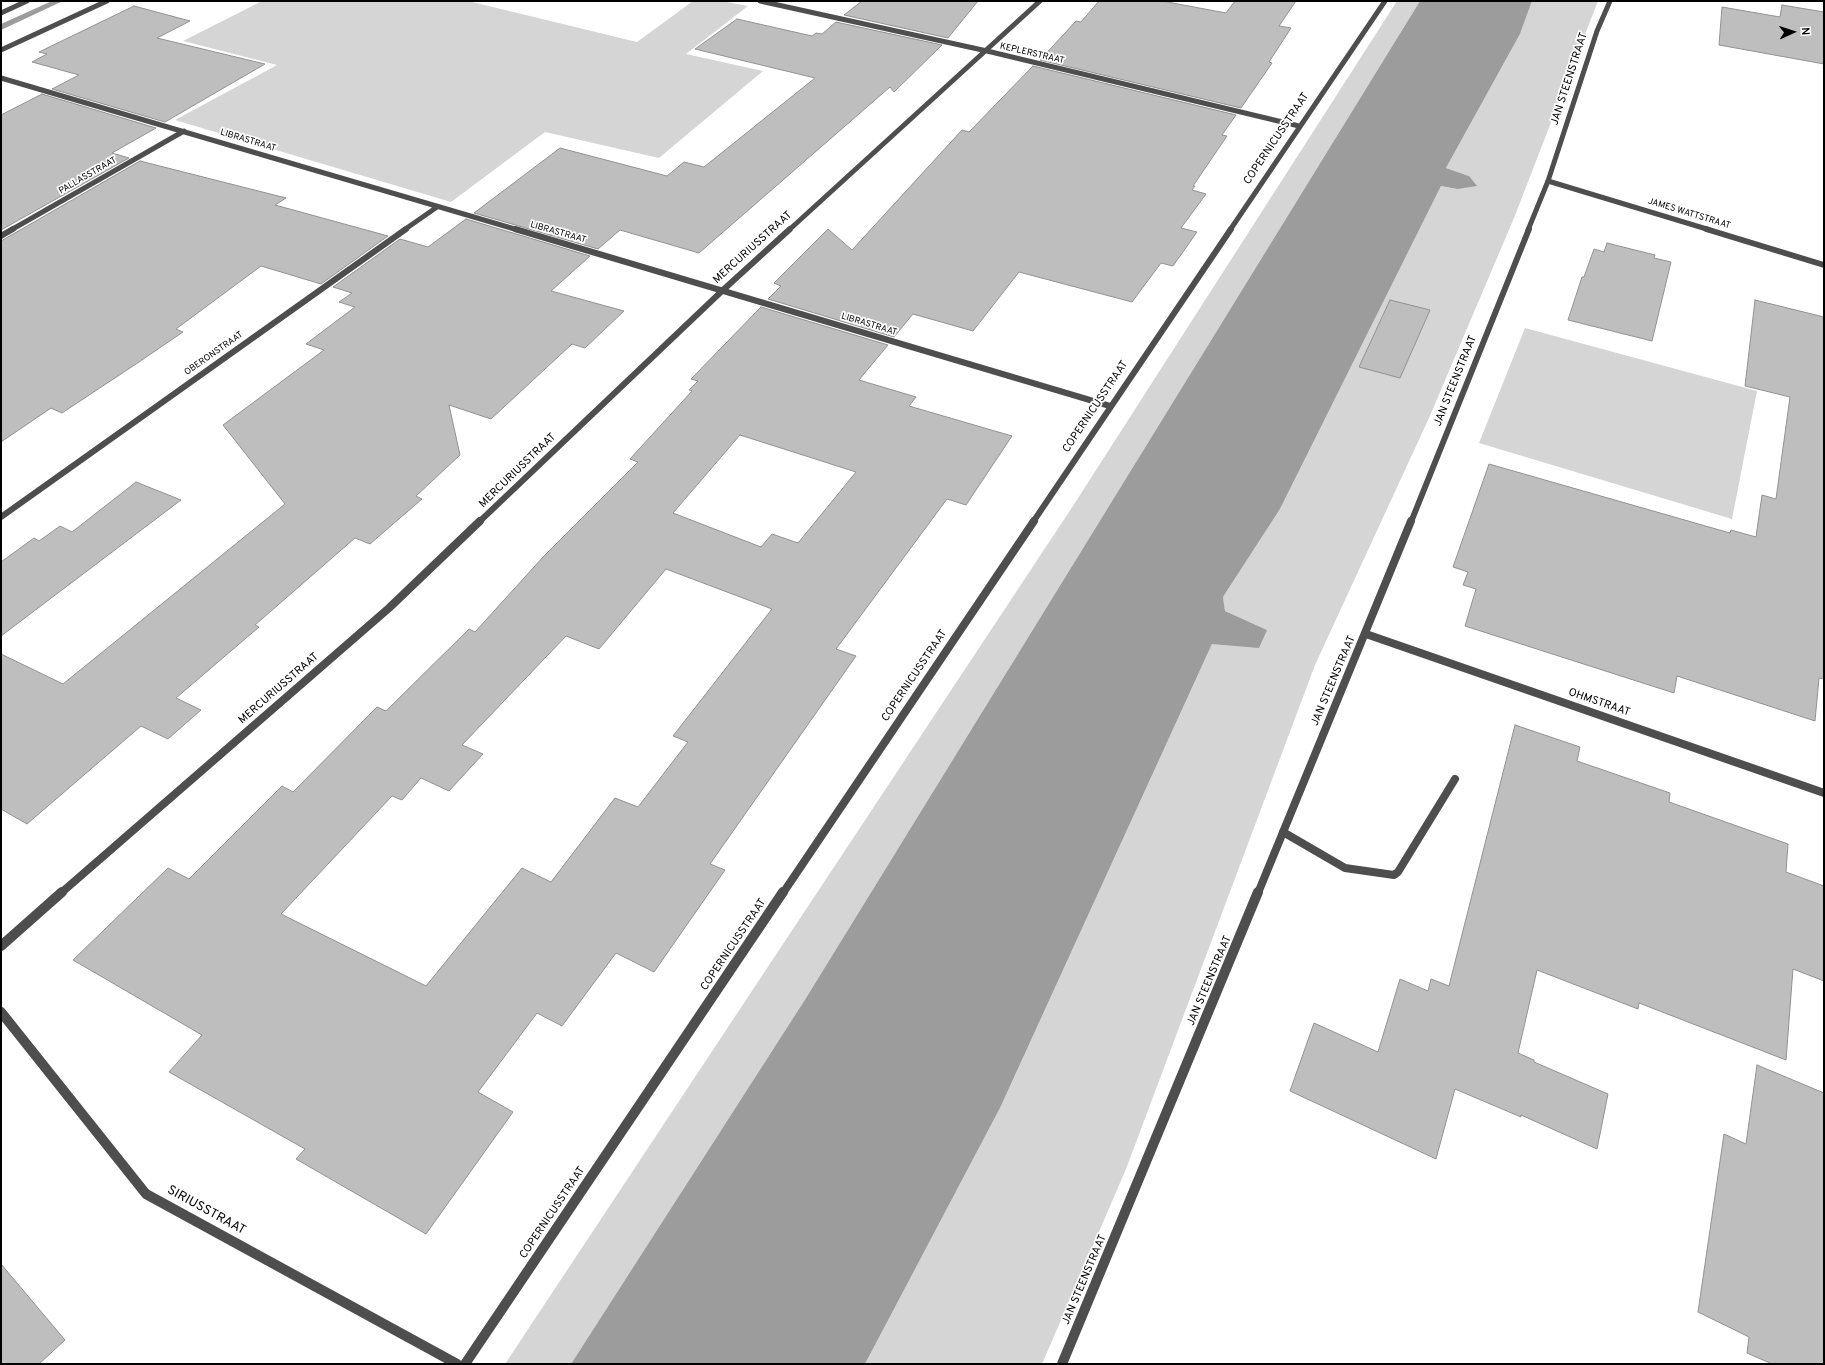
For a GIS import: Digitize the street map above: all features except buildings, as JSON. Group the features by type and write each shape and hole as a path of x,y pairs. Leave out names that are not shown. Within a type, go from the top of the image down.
{"street":[{"path":"1,12 27,1"},
{"path":"1,50 107,1"},
{"name":"KEPLERSTRAAT","path":"760,1 987,51 1299,126"},
{"name":"MERCURIUSSTRAAT","path":"1,946 389,608 723,290 987,51 1040,1"},
{"name":"COPERNICUSSTRAAT","path":"465,1364 1384,1"},
{"name":"JAN STEENSTRAAT","path":"1062,1364 1366,634 1548,181 1597,30 1610,1"},
{"name":"LIBRASTRAAT","path":"1,78 723,290 1110,406"},
{"name":"PALLASSTRAAT","path":"1,236 184,131"},
{"name":"JAMES WATTSTRAAT","path":"1548,181 1824,265"},
{"name":"OBERONSTRAAT","path":"1,516 437,207"},
{"name":"OHMSTRAAT","path":"1366,634 1824,793"},
{"path":"1283,832 1345,868 1394,875 1398,872 1455,779"},
{"name":"SIRIUSSTRAAT","path":"1,1012 146,1194 457,1364"}],"shaded area":[{"path":"262,1 468,1 637,42 693,1 722,1 748,6 686,54 763,71 659,158 545,132 451,202 175,120 277,65 183,41"},
{"path":"1397,1 1420,1 806,998 571,1364 505,1364 1071,509"},
{"path":"1420,1 1532,1 1520,34 1446,168 1469,176 1477,186 1457,189 1441,186 1280,509 1223,597 1225,611 1267,630 1259,648 1212,644 1000,1108 865,1364 571,1364 806,998"},
{"path":"1532,1 1598,1 1514,218 1429,418 1315,665 1126,1169 1042,1364 865,1364 1000,1108 1212,644 1267,630 1225,611 1223,597 1280,509 1441,186 1457,189 1469,176 1446,168 1520,34"},
{"path":"1525,328 1757,391 1732,519 1479,443"}],"waterway":[{"path":"1,27 59,1"}]}
